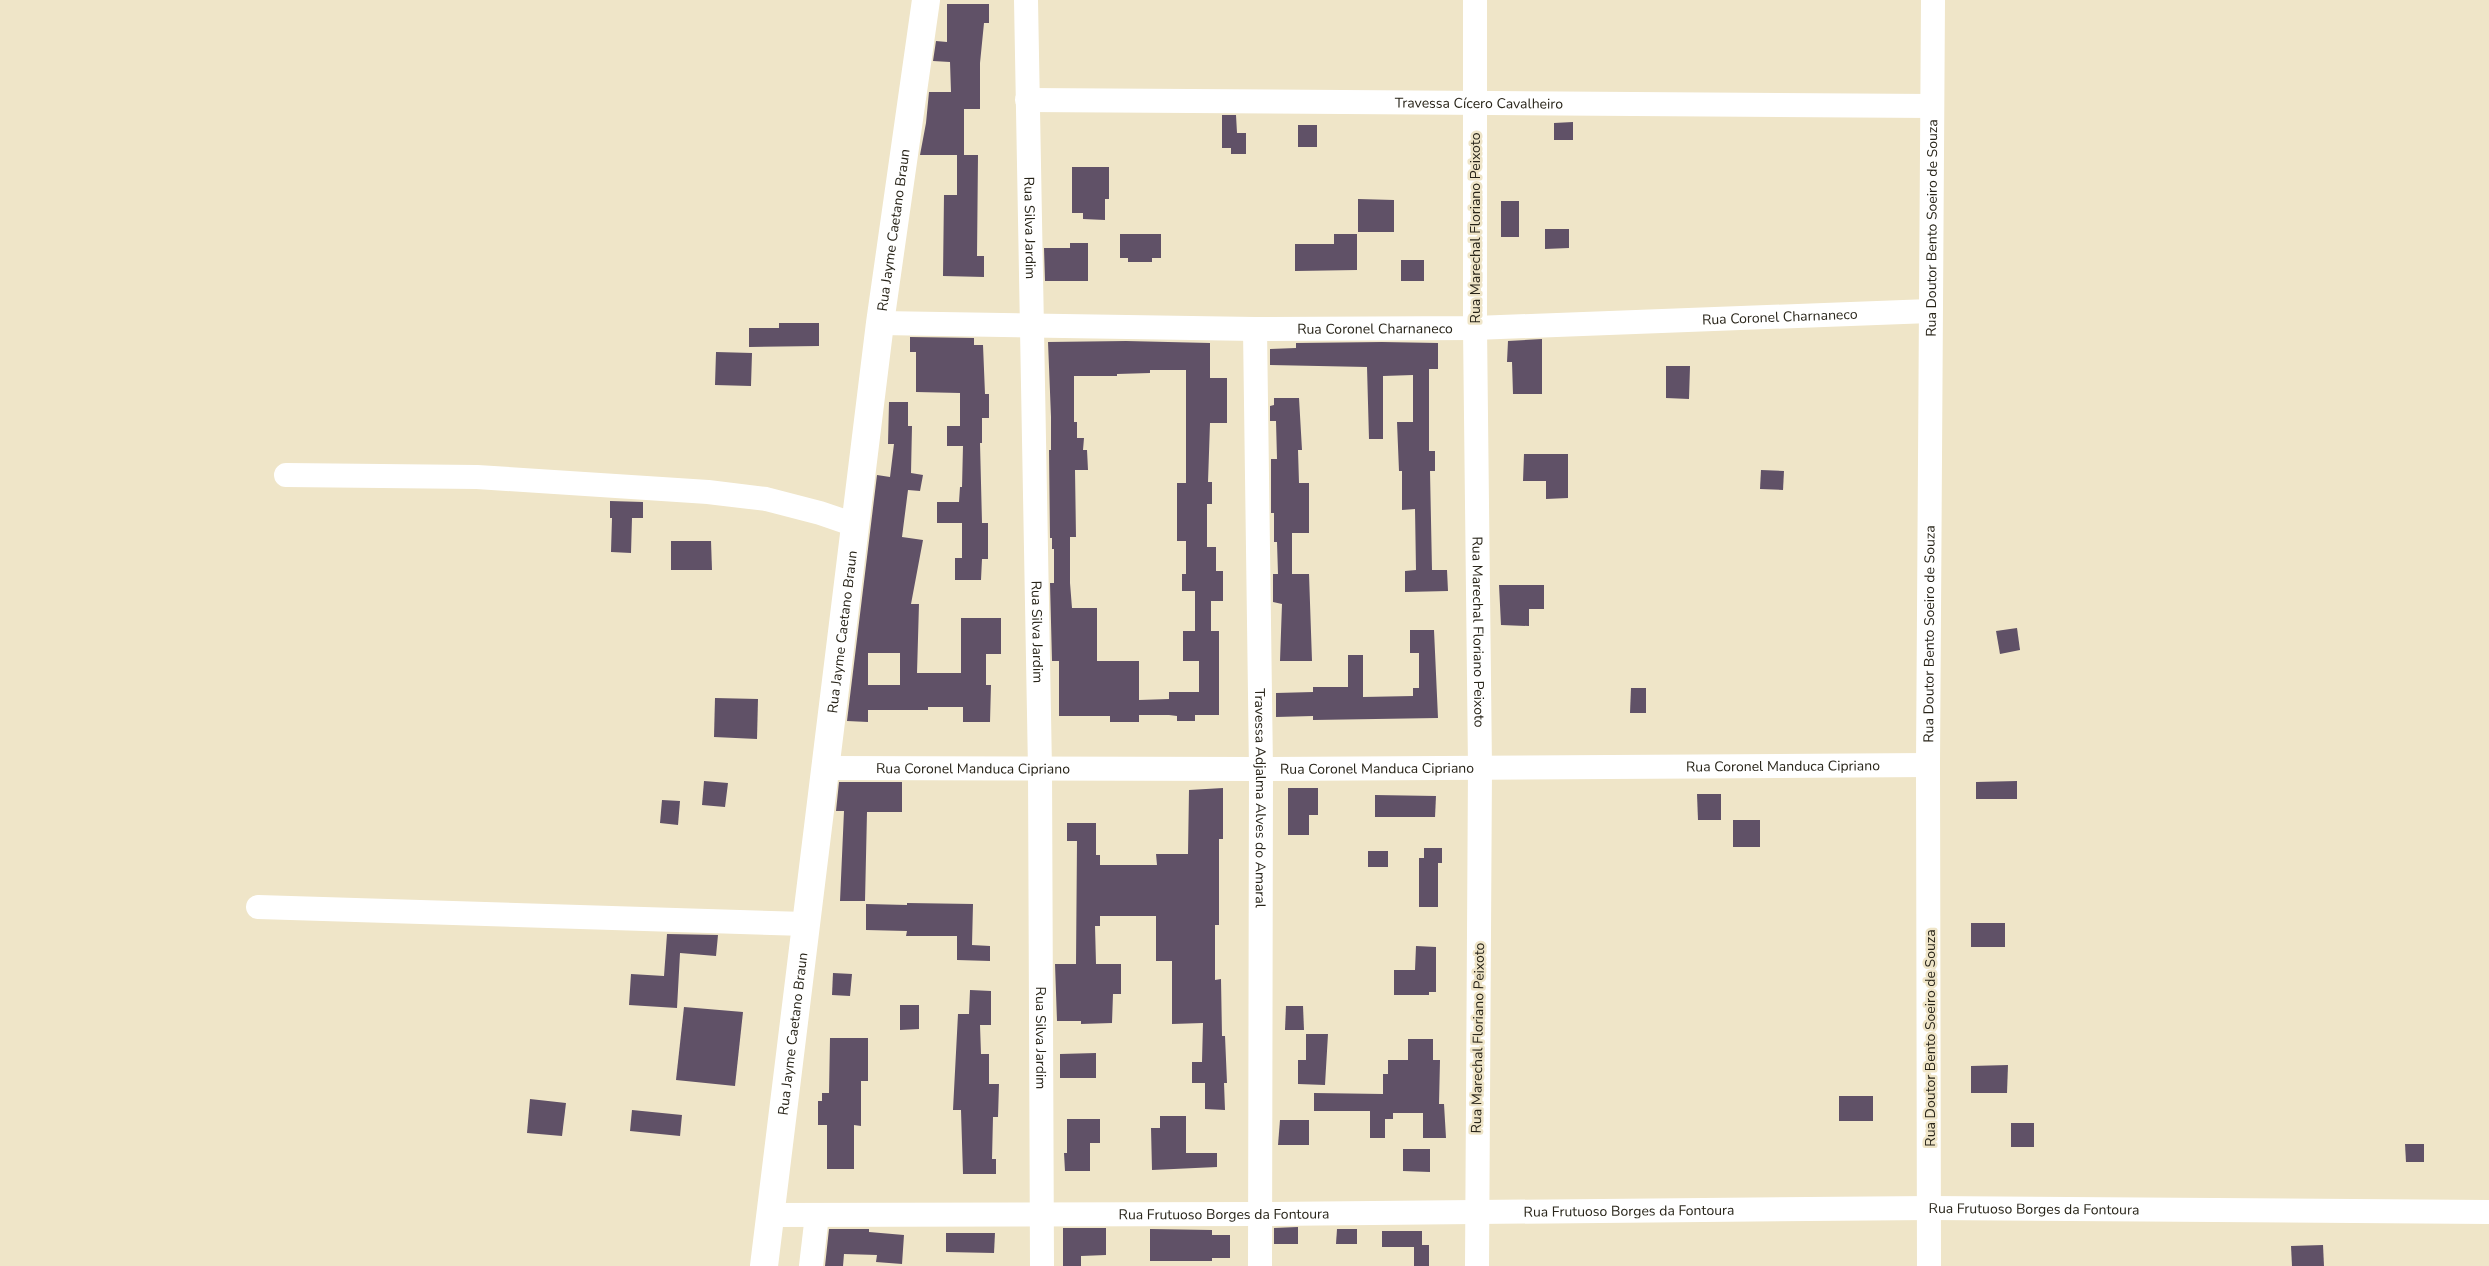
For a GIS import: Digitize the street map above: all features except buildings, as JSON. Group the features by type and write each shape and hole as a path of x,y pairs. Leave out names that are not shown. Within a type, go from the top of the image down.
{"street":[{"name":"Rua Jayme Caetano Braun","path":"764,1266 880,323 926,0"},
{"name":"Rua Silva Jardim","path":"1026,0 1040,769 1042,1266"},
{"name":"Rua Marechal Floriano Peixoto","path":"1475,0 1475,328 1480,766 1477,1266"},
{"name":"Rua Doutor Bento Soeiro de Souza","path":"1929,1266 1931,1208 1928,765 1933,0"},
{"name":"Travessa Cícero Cavalheiro","path":"1027,100 1932,106"},
{"name":"Rua Coronel Charnaneco","path":"880,323 1255,329 1475,328 1930,311"},
{"name":"Travessa Adjalma Alves do Amaral","path":"1255,329 1261,769 1260,1266"},
{"path":"286,475 478,477 708,492 766,499 820,513 855,525"},
{"name":"Rua Coronel Manduca Cipriano","path":"825,768 1261,769 1480,766 1928,765"},
{"path":"258,907 806,924"},
{"name":"Rua Frutuoso Borges da Fontoura","path":"770,1216 1931,1208 2489,1212"},
{"path":"812,1266 817,1215"}]}
